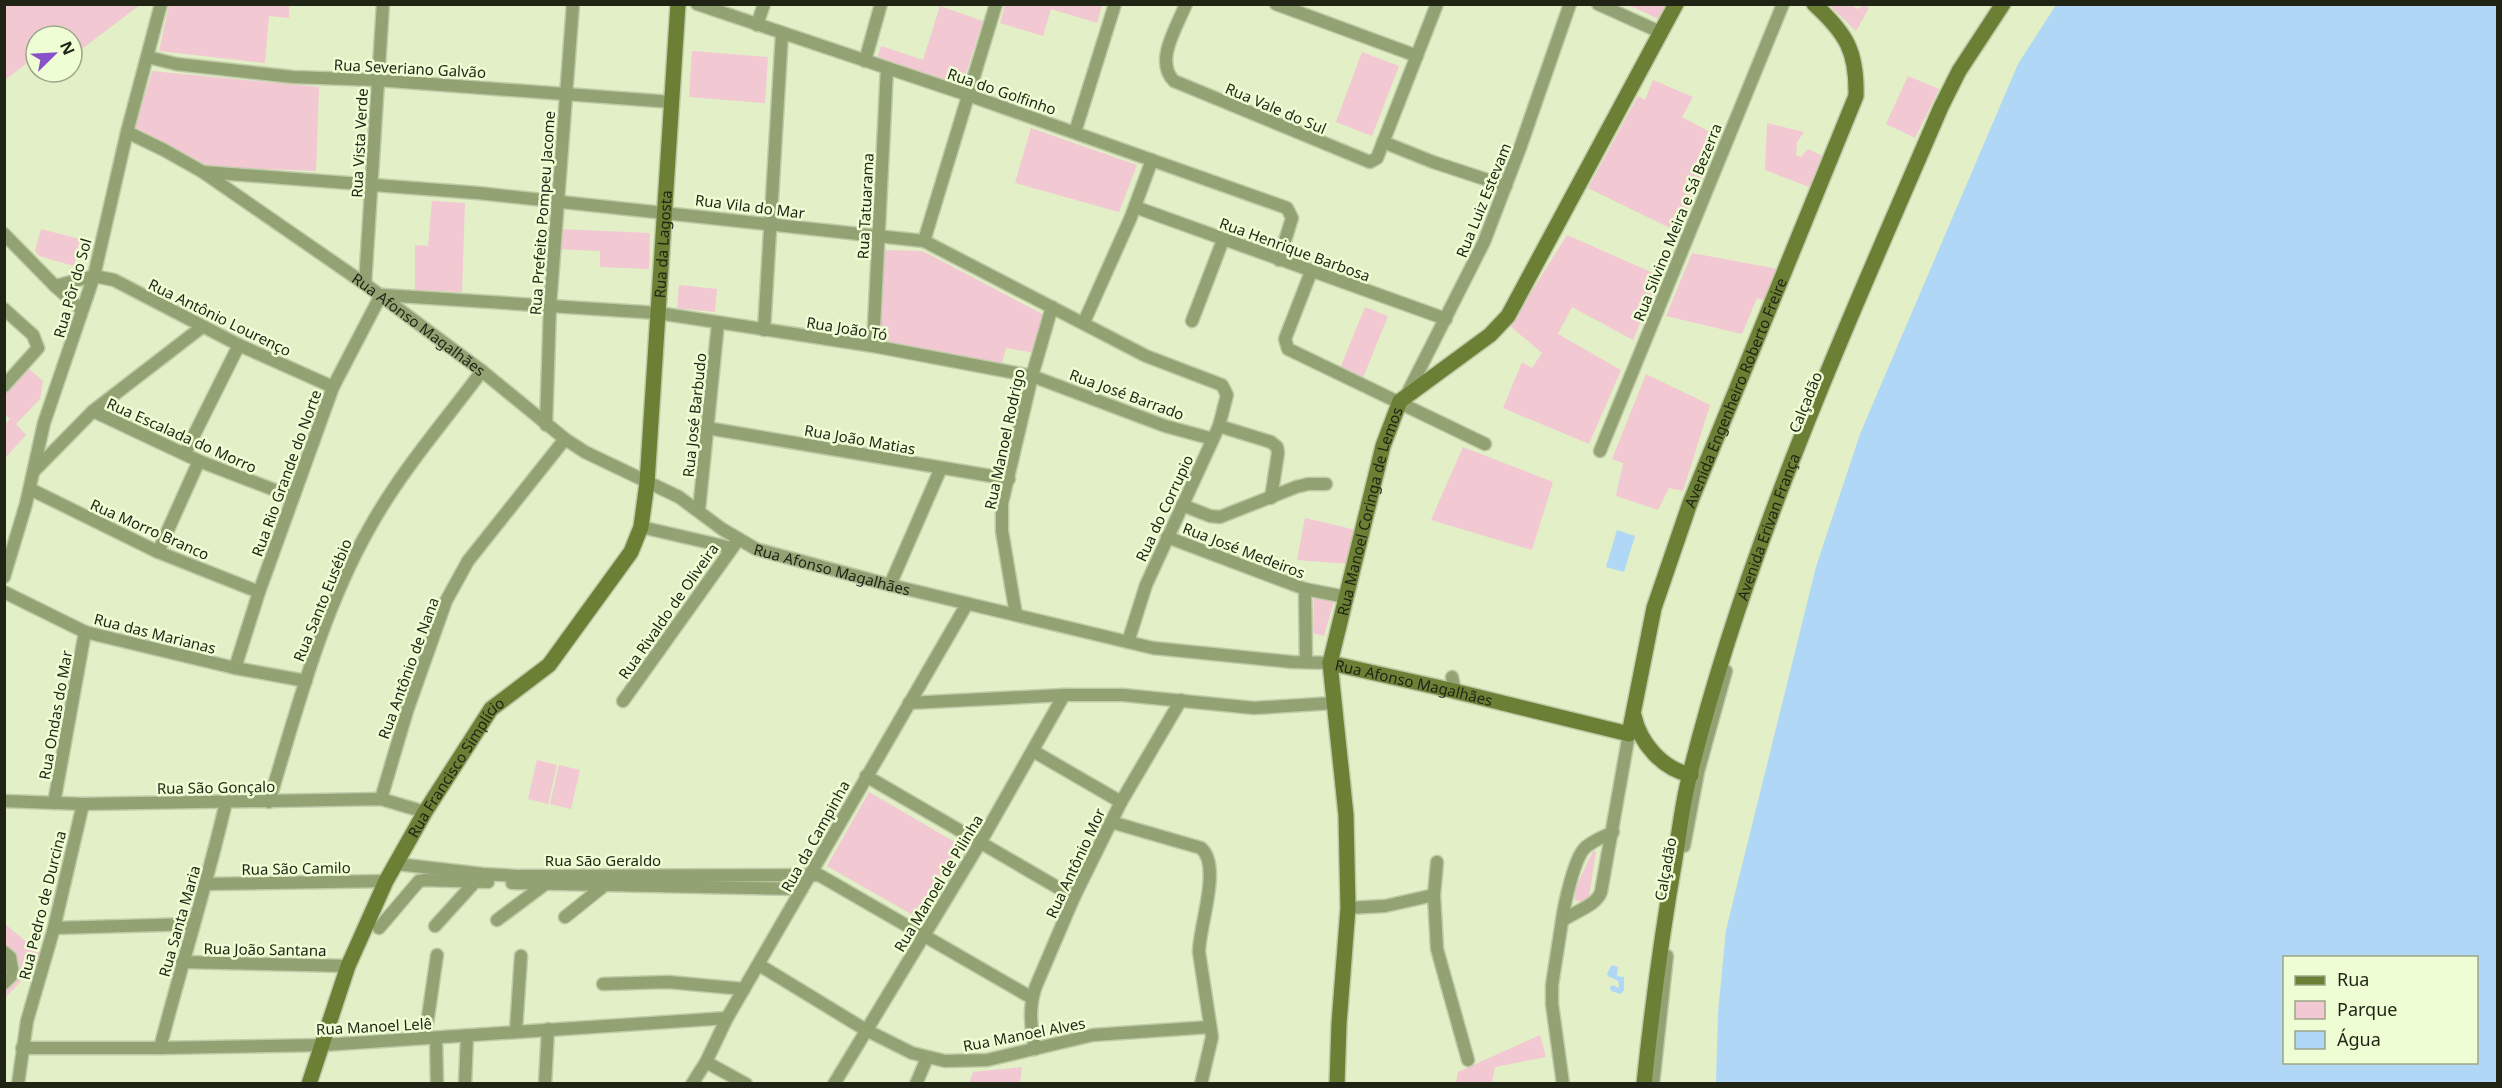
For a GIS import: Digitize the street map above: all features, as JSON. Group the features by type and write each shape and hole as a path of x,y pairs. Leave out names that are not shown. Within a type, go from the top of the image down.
{"street":[{"name":"Rua Pôr do Sol","path":"4,577 30,489 37,446 94,276 127,132 161,4"},
{"name":"Rua Vista Verde","path":"365,284 383,4"},
{"name":"Rua Prefeito Pompeu Jacome","path":"546,425 550,306 573,4"},
{"name":"Rua da Lagosta","path":"647,483 678,4"},
{"name":"Rua do Golfinho","path":"697,4 968,95 1287,208 1292,216 1279,260"},
{"path":"757,25 764,4"},
{"path":"865,61 882,4"},
{"path":"924,241 996,4"},
{"path":"1075,132 1116,4"},
{"name":"Rua Vale do Sul","path":"1186,4 1164,62 1168,75 1174,81 1367,162 1375,161 1383,142"},
{"path":"1276,4 1417,56"},
{"path":"1437,4 1383,142 1433,162 1506,186"},
{"name":"Rua Luiz Estevam","path":"1403,400 1474,263 1506,186 1570,4"},
{"path":"1598,4 1659,32"},
{"name":"Rua Manoel Coringa de Lemos","path":"1335,1080 1348,908 1346,814 1330,663 1383,447 1403,400 1490,335 1508,316 1676,4"},
{"name":"Rua Silvino Meira e Sá Bezerra","path":"1600,451 1783,4"},
{"name":"Avenida Engenheiro Roberto Freire","path":"1633,714 1654,608 1690,503 1856,96 1856,69 1850,48 1833,21 1814,4"},
{"name":"Avenida Erivan França","path":"1644,1083 1657,964 1691,775 1763,534 1812,406 1941,107 1959,71 2003,4"},
{"name":"Calçadão","path":"1653,1083 1678,874 1698,772 1732,646 1764,549 1826,386 1938,129 1970,64 2011,4"},
{"path":"764,330 782,33"},
{"name":"Rua Severiano Galvão","path":"148,57 176,64 246,73 377,80 672,102"},
{"name":"Rua Tatuarama","path":"873,346 886,68"},
{"name":"Rua Afonso Magalhães","path":"127,132 203,172 381,295 482,371 565,439 699,510 735,544"},
{"path":"1084,322 1135,207 1152,160"},
{"name":"Rua Vila do Mar","path":"203,172 558,201 924,241 1146,356 1225,388"},
{"name":"Rua Henrique Barbosa","path":"1135,207 1446,319"},
{"path":"4,234 82,310"},
{"path":"1192,321 1223,240"},
{"path":"1311,272 1285,339 1288,349 1403,400 1485,444"},
{"path":"55,286 94,276"},
{"name":"Rua Antônio Lourenço","path":"94,276 114,280 202,327 333,387"},
{"name":"Rua João Tó","path":"381,295 658,314 873,346 1032,375"},
{"name":"Rua Rio Grande do Norte","path":"235,668 259,592 333,387 381,295"},
{"name":"Rua Manoel Rodrigo","path":"1016,615 1002,531 1002,503 1032,375 1052,307"},
{"path":"4,309 38,342 36,352 4,386"},
{"name":"Rua José Barbudo","path":"699,510 718,323"},
{"path":"34,471 93,411 202,327"},
{"path":"184,453 239,345"},
{"name":"Rua Santo Eusébio","path":"269,802 306,681 348,568 369,527 392,490 482,371"},
{"name":"Rua José Barrado","path":"1032,375 1165,426 1213,439"},
{"name":"Rua do Corrupio","path":"1128,642 1146,585 1219,426 1227,395 1225,388"},
{"name":"Rua Escalada do Morro","path":"93,411 199,461 293,497"},
{"path":"1219,426 1271,442 1277,447 1271,498"},
{"name":"Rua João Matias","path":"707,428 1009,479"},
{"name":"Rua Antônio de Nana","path":"381,799 407,711 446,602 468,561 565,439"},
{"path":"158,552 199,461"},
{"path":"890,585 941,468"},
{"name":"Rua Francisco Simplício","path":"309,1083 348,966 386,881 425,812 491,709 540,674 556,657 631,552 641,527 647,483"},
{"path":"1182,505 1217,518 1308,484 1326,484"},
{"name":"Rua Morro Branco","path":"30,489 158,552 259,592"},
{"name":"Rua Afonso Magalhães","path":"641,527 735,544 781,558 967,604 1165,650 1306,663 1330,663 1454,684 1629,734"},
{"name":"Rua José Medeiros","path":"1167,537 1305,589 1346,597"},
{"name":"Rua Rivaldo de Oliveira","path":"623,701 735,544"},
{"path":"1305,589 1306,663"},
{"name":"Rua das Marianas","path":"4,592 85,632 235,668 306,681"},
{"name":"Rua da Campinha","path":"692,1083 706,1062 727,1018 967,604"},
{"name":"Rua Ondas do Mar","path":"54,803 85,632"},
{"path":"909,703 1064,695 1123,695 1254,708 1334,703"},
{"name":"Rua Manoel de Pilinha","path":"834,1083 980,843 1064,695"},
{"name":"Rua Antônio Mor","path":"1035,1049 1030,1017 1032,998 1074,897 1120,802 1181,700"},
{"path":"1562,921 1575,910 1592,904 1600,897 1633,714"},
{"path":"1633,714 1637,729 1646,745 1679,772 1691,775"},
{"path":"1033,751 1120,802"},
{"path":"866,776 1074,897"},
{"name":"Rua São Gonçalo","path":"4,801 83,804 381,799 425,812"},
{"name":"Rua Santa Maria","path":"160,1048 182,962 207,884 226,802"},
{"name":"Rua Pedro de Durcina","path":"18,1083 27,1021 54,928 83,804"},
{"path":"1111,822 1201,848 1208,857 1209,889 1199,938 1199,952 1211,1048 1201,1083"},
{"path":"1563,1083 1552,1004 1552,985 1564,904 1582,852 1589,845 1613,832"},
{"path":"1437,862 1434,895 1437,950 1468,1060"},
{"name":"Rua São Geraldo","path":"397,864 517,876 810,874"},
{"path":"810,874 827,878 1032,998"},
{"name":"Rua São Geraldo","path":"379,928 419,881 425,880 544,885 802,889"},
{"name":"Rua São Camilo","path":"207,884 386,881"},
{"path":"435,926 474,882"},
{"path":"497,920 544,885"},
{"path":"565,917 605,885"},
{"path":"1348,908 1385,906 1434,895"},
{"path":"54,928 193,924"},
{"path":"4,952 10,957 12,974 4,983"},
{"path":"437,955 431,1038 437,1083"},
{"path":"516,1030 521,956"},
{"name":"Rua João Santana","path":"182,962 348,966"},
{"name":"Rua Manoel Alves","path":"759,965 866,1030 927,1058 973,1061 1093,1035 1210,1027"},
{"path":"603,984 668,982 744,989"},
{"name":"Rua Manoel Lelê","path":"22,1048 323,1045 467,1036 516,1030 727,1018"},
{"path":"545,1083 548,1029"},
{"path":"465,1083 467,1036"},
{"path":"916,1083 927,1058"},
{"path":"706,1062 746,1083"}],"green space":[{"path":"5,4 140,5 84,47 84,24 24,24 24,65 5,80"},
{"path":"169,4 289,5 289,18 269,16 265,63 159,51"},
{"path":"1005,4 1102,5 1097,23 1051,9 1043,36 1000,23"},
{"path":"1628,5 1667,5 1659,19"},
{"path":"1829,5 1850,5 1858,9 1864,5 1869,8 1856,31"},
{"path":"940,6 983,21 961,89 876,61 881,46 923,60"},
{"path":"692,51 768,57 765,103 689,97"},
{"path":"1362,52 1399,66 1372,136 1336,122"},
{"path":"152,71 319,87 316,171 210,167 135,127"},
{"path":"1908,76 1939,89 1915,138 1886,124"},
{"path":"1653,80 1693,97 1682,117 1719,137 1678,232 1588,188 1638,96 1645,100"},
{"path":"1767,123 1804,132 1797,142 1796,155 1801,157 1808,149 1822,156 1809,187 1765,170"},
{"path":"1031,128 1137,165 1119,212 1015,183"},
{"path":"432,201 465,203 462,292 415,290 415,245 428,246"},
{"path":"41,229 80,239 74,266 39,256 35,251"},
{"path":"558,229 650,233 649,269 600,267 600,251 557,249"},
{"path":"1567,235 1660,276 1633,340 1572,307 1558,334 1621,370 1589,444 1503,408 1522,362 1532,368 1542,353 1510,326"},
{"path":"884,250 923,251 1044,315 1036,353 1006,348 1001,368 878,343"},
{"path":"1692,253 1778,269 1764,300 1757,298 1742,334 1666,316"},
{"path":"679,285 717,289 715,312 677,308"},
{"path":"1365,307 1388,316 1362,380 1339,371"},
{"path":"28,368 43,381 40,399 16,424 26,435 5,458 5,425 10,419 5,414 5,394"},
{"path":"1646,374 1710,405 1683,491 1669,488 1658,510 1616,496 1623,463 1612,459"},
{"path":"1463,447 1553,482 1532,550 1431,520"},
{"path":"1305,518 1356,530 1349,564 1297,560"},
{"path":"1314,597 1334,601 1324,636 1313,633"},
{"path":"537,760 557,765 548,804 528,799"},
{"path":"559,765 580,770 571,809 550,804"},
{"path":"869,792 960,845 918,918 827,866"},
{"path":"1593,851 1596,851 1589,897 1585,903 1575,900 1574,892"},
{"path":"5,924 44,957 5,998"},
{"path":"1540,1035 1546,1057 1495,1067 1492,1083 1456,1083 1458,1072"},
{"path":"1022,1067 1020,1083 969,1083 973,1072"}],"water":[{"path":"2056,5 2497,5 2497,1083 1716,1083 1718,1013 1726,930 1816,567 1860,434 2018,64"},
{"path":"1617,530 1635,536 1624,572 1606,567"},
{"path":"1612,965 1618,967 1617,976 1624,977 1624,990 1621,994 1611,991 1610,987 1613,985 1618,988 1619,985 1618,981 1608,976 1607,973"}]}
